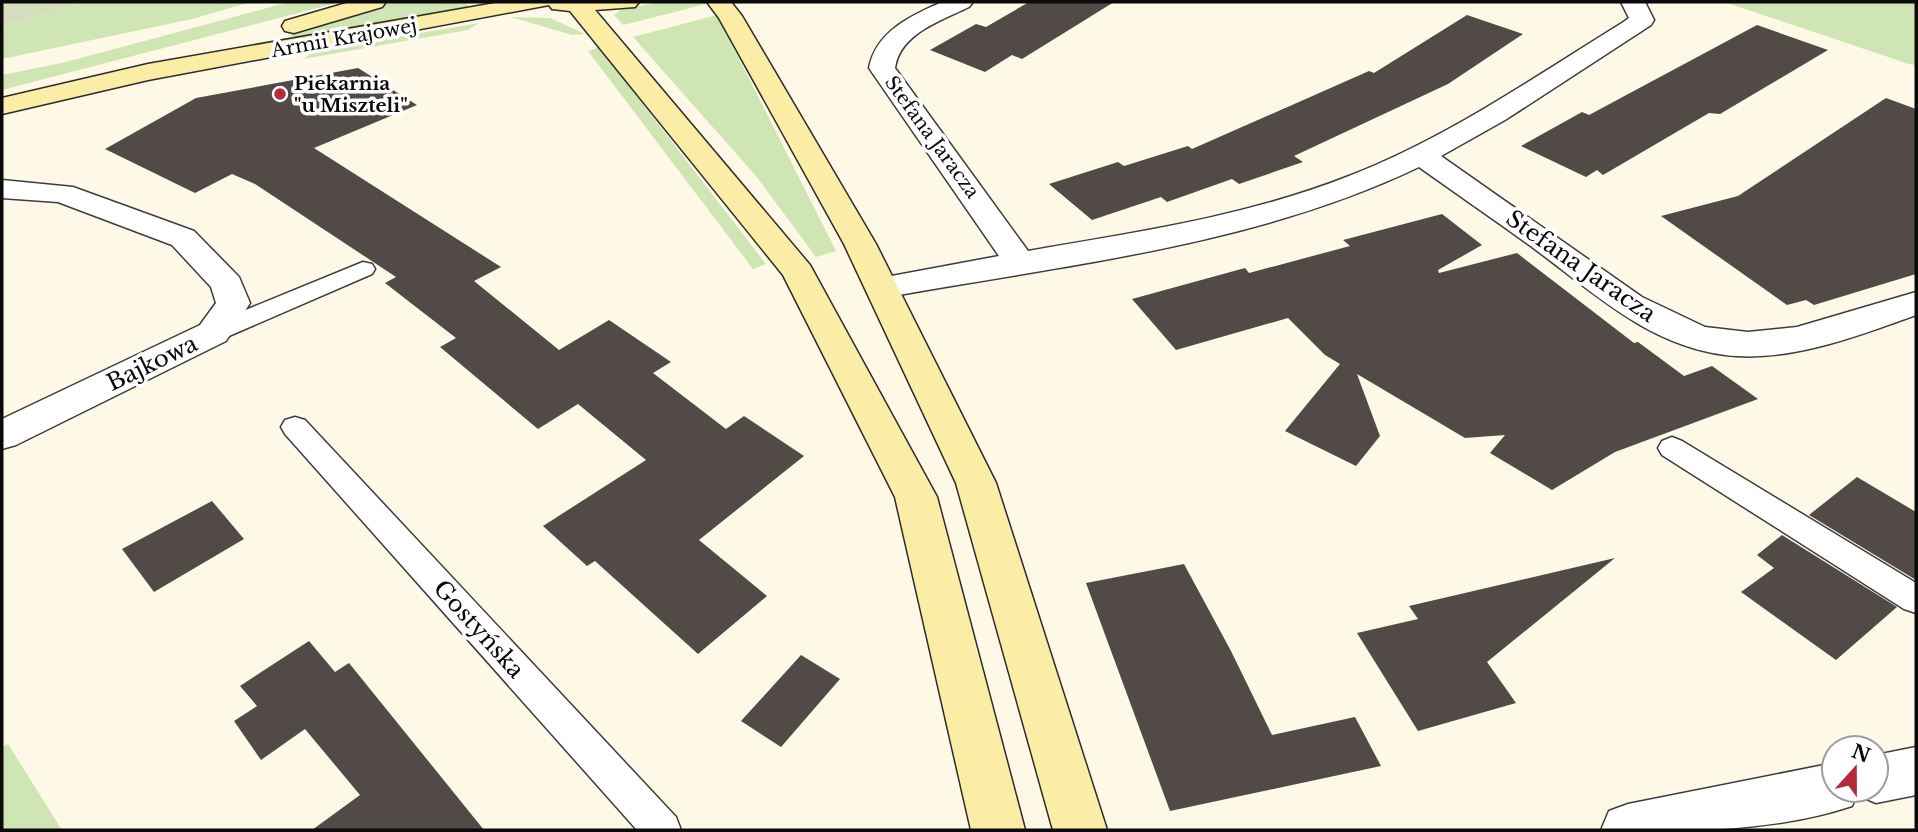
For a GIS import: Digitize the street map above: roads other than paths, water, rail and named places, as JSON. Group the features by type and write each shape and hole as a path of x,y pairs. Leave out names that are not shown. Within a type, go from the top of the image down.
{"main road":[{"name":"Armii Krajowej","path":"148,72 374,2"},
{"name":"Armii Krajowej","path":"2,106 148,72 539,2"},
{"path":"550,2 578,5 628,2"},
{"path":"724,4 882,287 975,483 1080,830"},
{"path":"578,5 607,37 797,272 916,497 998,830"},
{"path":"489,13 553,13 574,19 607,37"}],"street":[{"name":"Stefana Jaracza","path":"961,2 914,27 890,44 882,57 882,68 1019,262"},
{"path":"882,287 1179,235 1254,218 1353,185 1420,155 1631,28 1642,20 1633,2"},
{"name":"Stefana Jaracza","path":"1420,155 1487,200 1611,293 1667,326 1703,339 1739,344 1798,337 1848,327 1916,303"},
{"name":"Bajkowa","path":"2,189 62,193 183,238 227,284 233,303 214,333 2,435"},
{"path":"1890,776 1916,771"},
{"path":"1628,830 1820,791"}],"lane":[{"path":"214,333 363,269"},
{"name":"Gostyńska","path":"295,427 662,830"},
{"path":"1672,448 1916,599"}],"place":[{"name":"Piekarnia \"u Miszteli\"","path":"280,94"}]}
